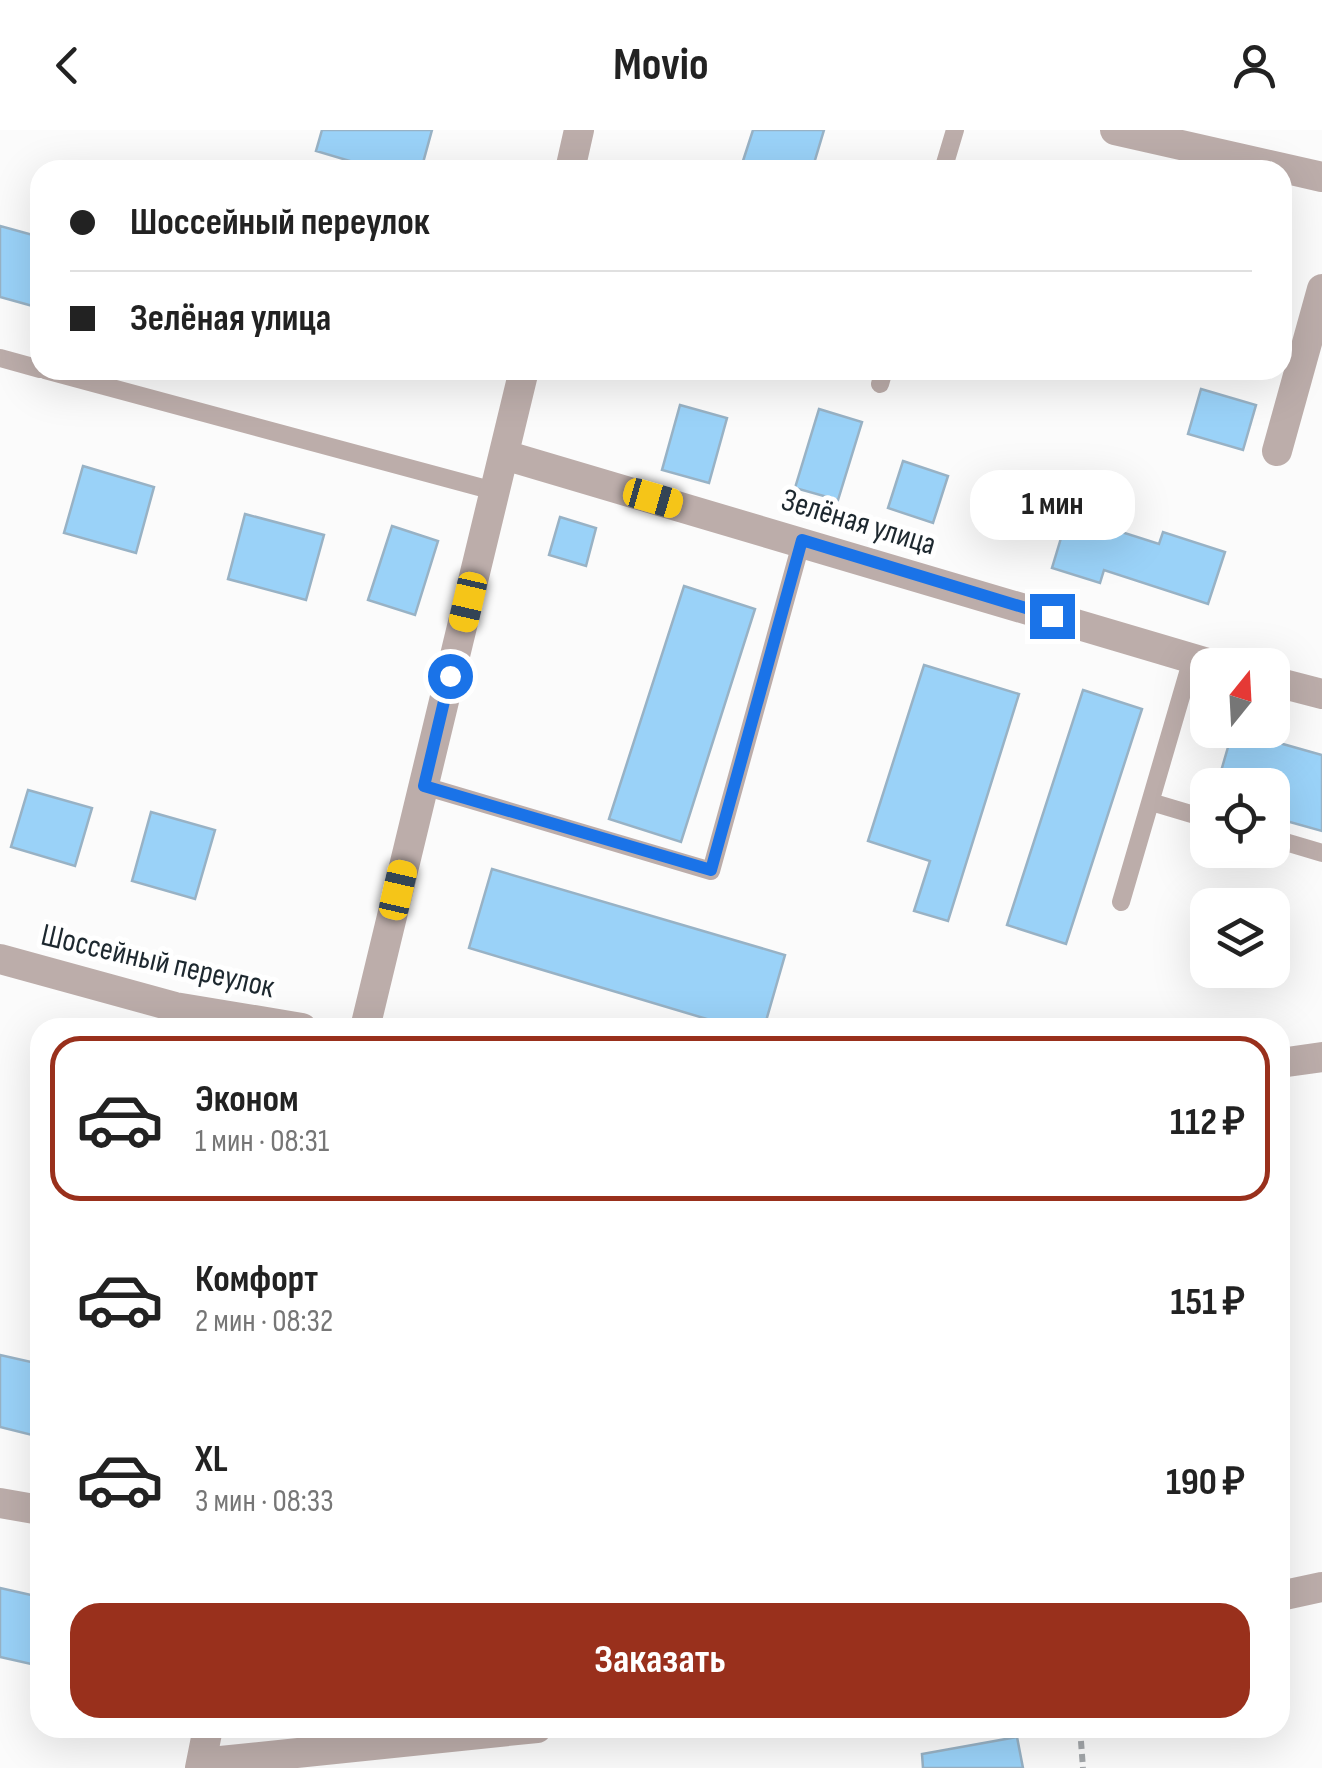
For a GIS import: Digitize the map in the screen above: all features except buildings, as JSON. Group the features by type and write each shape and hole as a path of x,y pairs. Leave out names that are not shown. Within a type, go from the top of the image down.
{"street":[{"path":"572,160 579,130"},
{"path":"1115,130 1247,160"},
{"path":"1292,170 1322,177"},
{"path":"1277,450 1322,289"},
{"path":"367,1018 522,380"},
{"name":"Зелёная улица","path":"504,455 802,540 1190,658"},
{"path":"1290,685 1322,694"},
{"name":"Шоссейный переулок","path":"0,960 175,1007 242,1018"},
{"path":"1290,1061 1322,1056"},
{"path":"0,1502 30,1508"},
{"path":"1290,1594 1322,1587"},
{"path":"206,1738 200,1765 446,1738"}],"lane":[{"path":"946,160 955,130"},
{"path":"0,358 30,366"},
{"path":"84,380 494,491"},
{"path":"424,786 711,870 802,540"},
{"path":"1122,902 1150,802 1190,696"},
{"path":"1150,802 1190,813"},
{"path":"1290,843 1322,853"}],"path":[{"path":"1081,1738 1083,1768"}],"route":[{"path":"450,676 424,786 711,870 802,540 1052,616"}]}
